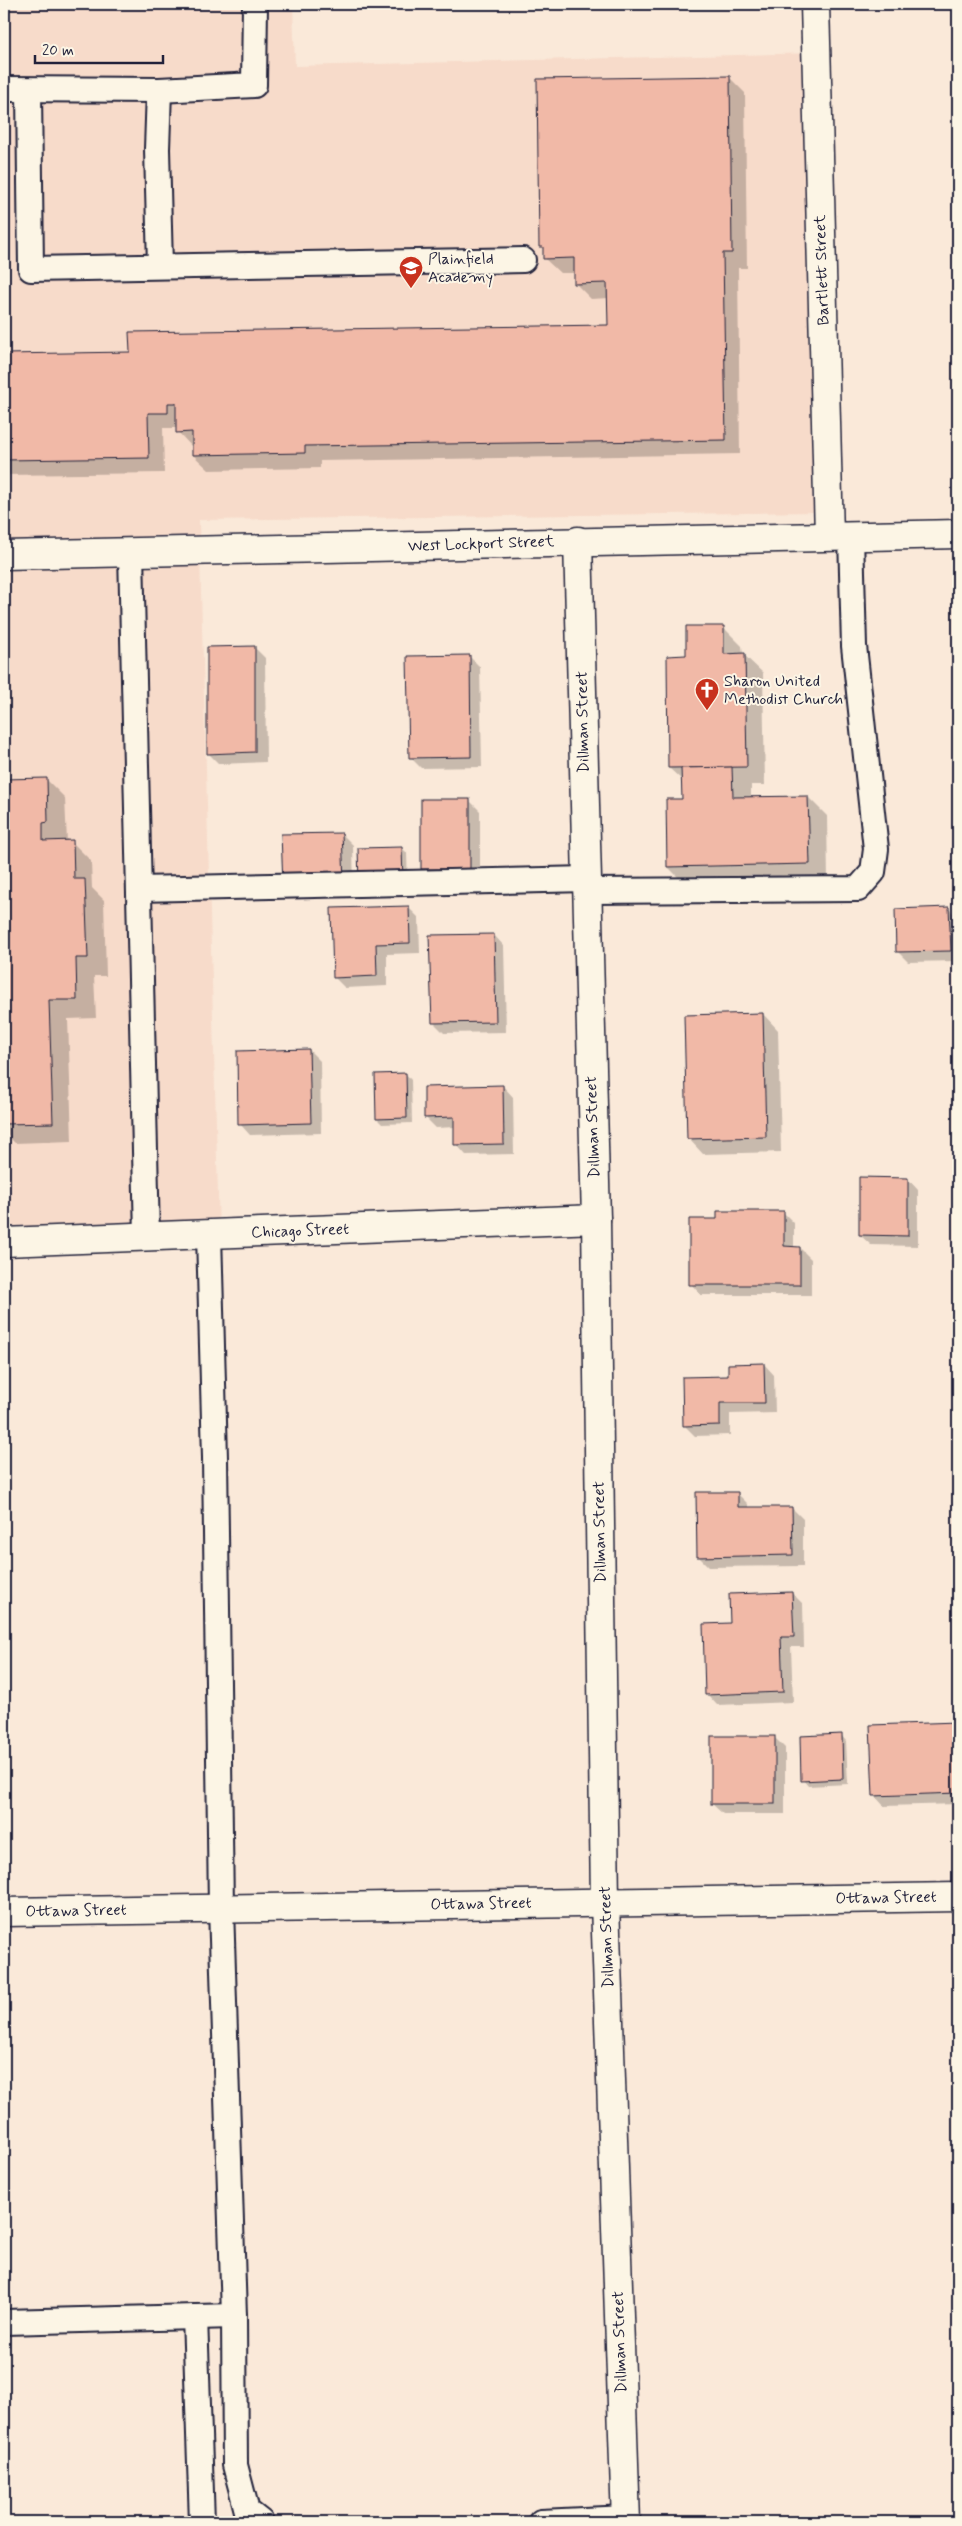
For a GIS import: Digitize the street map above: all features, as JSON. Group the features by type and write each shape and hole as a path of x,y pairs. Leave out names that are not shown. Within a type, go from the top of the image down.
{"street":[{"name":"Bartlett Street","path":"815,4 840,536"},
{"name":"West Lockport Street","path":"4,555 958,534"},
{"name":"Dillman Street","path":"578,541 596,1220 605,1902 626,2520"},
{"name":"Chicago Street","path":"4,1242 596,1220"},
{"name":"Ottawa Street","path":"4,1912 958,1897"}],"lane":[{"path":"4,89 159,90 254,85 255,4"},
{"path":"29,90 31,269 523,260"},
{"path":"159,90 157,149 160,266"},
{"path":"139,889 587,885 858,889 873,872 876,849 840,536"},
{"path":"131,552 147,1236"},
{"path":"209,1234 215,1458 221,1908 234,2316 235,2465 247,2511 261,2522"},
{"path":"4,2322 234,2316"},
{"path":"195,2317 202,2522"},
{"path":"542,2522 626,2520"}],"shaded area":[{"name":"Plainfield Academy","path":"4,4 293,4 295,66 815,53 822,512 199,520 219,1231 4,1235"}],"building":[{"path":"730,76 732,253 723,253 726,440 305,446 305,453 192,455 192,432 176,433 176,403 168,403 168,413 148,413 149,458 4,460 4,354 130,352 129,332 608,325 607,283 574,284 574,258 543,259 543,247 539,247 537,79"},
{"name":"Sharon United Methodist Church","path":"686,626 724,626 724,654 745,653 747,767 668,768 667,656 686,655"},
{"path":"255,646 255,752 207,754 207,647"},
{"path":"470,655 471,757 409,758 407,656"},
{"path":"732,767 733,797 808,796 810,864 667,867 666,799 682,799 681,768"},
{"path":"47,778 48,822 43,823 43,841 73,840 74,879 85,879 88,958 76,958 77,1000 49,1000 53,1123 4,1124 4,779"},
{"path":"421,799 470,799 470,869 421,869"},
{"path":"342,833 344,882 283,884 281,834"},
{"path":"402,847 403,882 359,883 358,848"},
{"path":"409,906 410,943 376,944 377,976 333,978 331,908"},
{"path":"949,907 951,951 896,952 895,909"},
{"path":"494,934 496,1022 432,1023 429,935"},
{"path":"763,1013 766,1137 687,1139 684,1015"},
{"path":"309,1049 311,1123 238,1125 237,1051"},
{"path":"406,1073 407,1118 376,1119 375,1074"},
{"path":"503,1085 504,1144 454,1145 454,1117 424,1118 424,1087"},
{"path":"859,1177 908,1178 908,1236 859,1235"},
{"path":"717,1211 784,1211 784,1246 800,1247 800,1285 689,1285 689,1219 717,1219"},
{"path":"764,1363 765,1403 720,1403 720,1425 683,1426 682,1377 728,1376 728,1364"},
{"path":"696,1492 738,1492 738,1507 792,1507 793,1555 697,1557"},
{"path":"792,1592 794,1637 781,1637 783,1692 705,1695 703,1624 730,1623 729,1594"},
{"path":"958,1722 958,1793 873,1796 870,1725"},
{"path":"842,1734 843,1779 801,1781 800,1736"},
{"path":"711,1736 775,1736 775,1804 711,1804"}],"place":[{"name":"Plainfield Academy","path":"411,289"},
{"name":"Sharon United Methodist Church","path":"707,711"}]}
